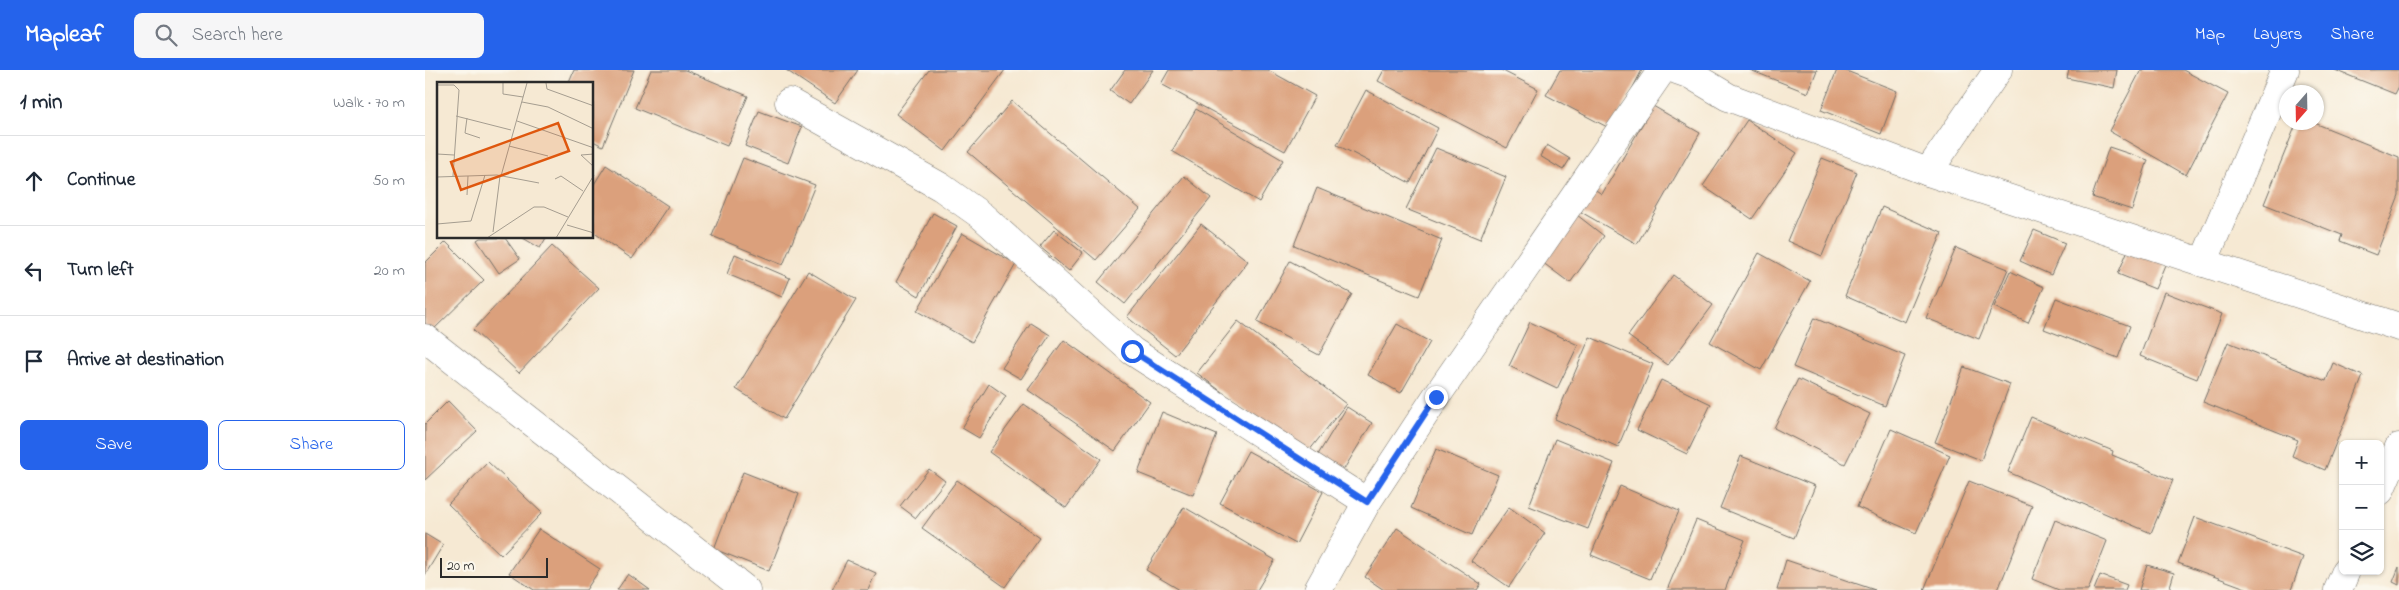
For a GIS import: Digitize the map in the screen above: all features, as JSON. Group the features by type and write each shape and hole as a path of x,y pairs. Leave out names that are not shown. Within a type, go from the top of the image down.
{"street":[{"path":"1318,590 1367,502 1436,397 1662,70"},
{"path":"1928,172 1998,70"},
{"path":"2203,263 2285,70"},
{"path":"1688,72 1728,97 1928,172 2399,327"},
{"path":"789,102 941,186 982,216 1132,351 1367,502"},
{"path":"425,338 746,590"},
{"path":"2382,485 2399,447"},
{"path":"2338,590 2344,575"}],"building":[{"path":"574,70 634,70 603,146 594,142 594,82 569,82"},
{"path":"651,70 685,70 748,96 727,146 635,108"},
{"path":"786,70 858,70 835,103"},
{"path":"929,70 1005,70 945,151 896,114"},
{"path":"1125,70 1153,70 1129,104 1110,91"},
{"path":"1169,70 1268,70 1315,96 1285,151 1161,84"},
{"path":"1384,70 1501,70 1538,89 1507,148 1378,81"},
{"path":"1560,70 1642,70 1611,129 1546,95"},
{"path":"1750,70 1817,70 1808,93"},
{"path":"1837,70 1844,70 1897,91 1881,134 1821,110"},
{"path":"2069,70 2117,70 2114,88 2067,78"},
{"path":"2141,70 2183,70 2228,94 2186,175 2109,131"},
{"path":"2335,70 2399,70 2399,86 2395,94"},
{"path":"1366,90 1438,128 1410,183 1337,145"},
{"path":"1012,101 1140,209 1096,260 968,152"},
{"path":"1653,106 1700,133 1637,244 1581,212 1594,189 1602,194"},
{"path":"1196,109 1283,160 1259,202 1172,151"},
{"path":"759,111 802,127 788,163 745,146"},
{"path":"1747,120 1797,153 1752,219 1703,186"},
{"path":"2324,127 2399,157 2399,196 2376,255 2340,241 2342,235 2264,204 2294,130 2324,130"},
{"path":"1547,145 1570,159 1563,170 1540,156"},
{"path":"2109,147 2148,160 2132,210 2092,197"},
{"path":"1436,148 1506,177 1480,239 1406,209"},
{"path":"743,158 815,185 783,265 712,236"},
{"path":"1822,158 1857,172 1822,256 1787,241"},
{"path":"606,165 668,206 632,259 594,233 594,184"},
{"path":"1184,176 1211,198 1125,304 1098,282"},
{"path":"1317,188 1442,240 1419,296 1294,245"},
{"path":"1882,207 1942,233 1905,322 1845,296"},
{"path":"933,213 957,226 919,296 896,282"},
{"path":"1577,215 1604,236 1570,283 1542,262"},
{"path":"1201,224 1248,261 1175,355 1127,317"},
{"path":"1054,230 1083,253 1069,271 1040,247"},
{"path":"2034,230 2065,243 2051,275 2020,261"},
{"path":"962,233 1016,264 972,342 917,311"},
{"path":"506,239 520,259 499,273 477,240"},
{"path":"525,239 545,239 540,248"},
{"path":"446,242 484,280 429,334 425,330 425,263"},
{"path":"2130,245 2167,260 2155,289 2118,274"},
{"path":"552,246 599,288 519,373 473,330"},
{"path":"1956,248 2008,269 1979,339 1926,318"},
{"path":"1759,253 1810,281 1761,370 1710,342"},
{"path":"735,254 790,278 782,297 727,274"},
{"path":"1290,261 1352,294 1319,355 1257,322"},
{"path":"808,271 856,300 784,419 736,389"},
{"path":"2010,271 2044,287 2028,323 1994,307"},
{"path":"1673,275 1713,305 1668,365 1628,336"},
{"path":"2164,292 2222,314 2197,379 2140,356"},
{"path":"2056,298 2130,326 2118,358 2044,329"},
{"path":"1814,318 1905,356 1885,406 1793,367"},
{"path":"1238,321 1346,404 1305,456 1197,373"},
{"path":"1530,322 1578,345 1557,389 1509,366"},
{"path":"1031,323 1050,335 1021,379 1002,368"},
{"path":"1397,324 1430,342 1401,393 1368,375"},
{"path":"1590,337 1653,364 1618,447 1555,419"},
{"path":"1064,340 1150,402 1115,451 1028,390"},
{"path":"2228,342 2326,381 2333,363 2363,376 2325,470 2292,456 2298,440 2203,402"},
{"path":"1964,367 2010,384 1981,460 1935,442"},
{"path":"1798,379 1870,414 1845,464 1774,428"},
{"path":"1661,380 1711,404 1687,454 1637,430"},
{"path":"989,384 1006,396 979,438 962,428"},
{"path":"448,401 477,431 425,480 425,424"},
{"path":"1024,404 1101,459 1066,508 989,452"},
{"path":"1347,407 1372,423 1341,474 1316,458"},
{"path":"1162,412 1217,435 1193,495 1138,473"},
{"path":"2031,417 2113,451 2112,455 2173,480 2151,533 2008,472"},
{"path":"1891,429 1950,455 1916,533 1857,507"},
{"path":"1555,439 1614,463 1588,529 1529,506"},
{"path":"1436,449 1498,475 1472,535 1411,508"},
{"path":"1248,451 1323,492 1296,544 1220,503"},
{"path":"1741,456 1815,486 1794,538 1720,508"},
{"path":"488,462 542,513 501,555 448,504"},
{"path":"929,469 945,481 916,518 900,506"},
{"path":"743,472 799,494 769,571 714,549"},
{"path":"957,480 1040,538 1005,587 922,528"},
{"path":"1969,481 2032,506 1998,590 1924,590"},
{"path":"1620,486 1679,511 1650,579 1591,555"},
{"path":"1184,507 1275,560 1257,590 1180,590 1146,570"},
{"path":"1509,507 1545,533 1509,587 1471,561"},
{"path":"2195,517 2303,557 2291,590 2251,590 2178,563"},
{"path":"1696,520 1745,540 1725,590 1667,590"},
{"path":"2055,520 2107,541 2088,590 2059,590 2032,579"},
{"path":"1397,528 1481,584 1477,590 1384,590 1365,577"},
{"path":"539,529 600,569 586,590 534,590 509,573"},
{"path":"425,534 443,545 425,575"},
{"path":"847,560 876,573 868,590 832,590"},
{"path":"1786,560 1875,590 1777,590"},
{"path":"2147,565 2174,573 2169,590 2139,590"},
{"path":"2399,567 2399,585 2393,582"},
{"path":"628,574 650,590 617,590"},
{"path":"2100,575 2127,585 2125,590 2094,590"}],"route":[{"path":"1132,351 1367,502 1436,397"}]}
